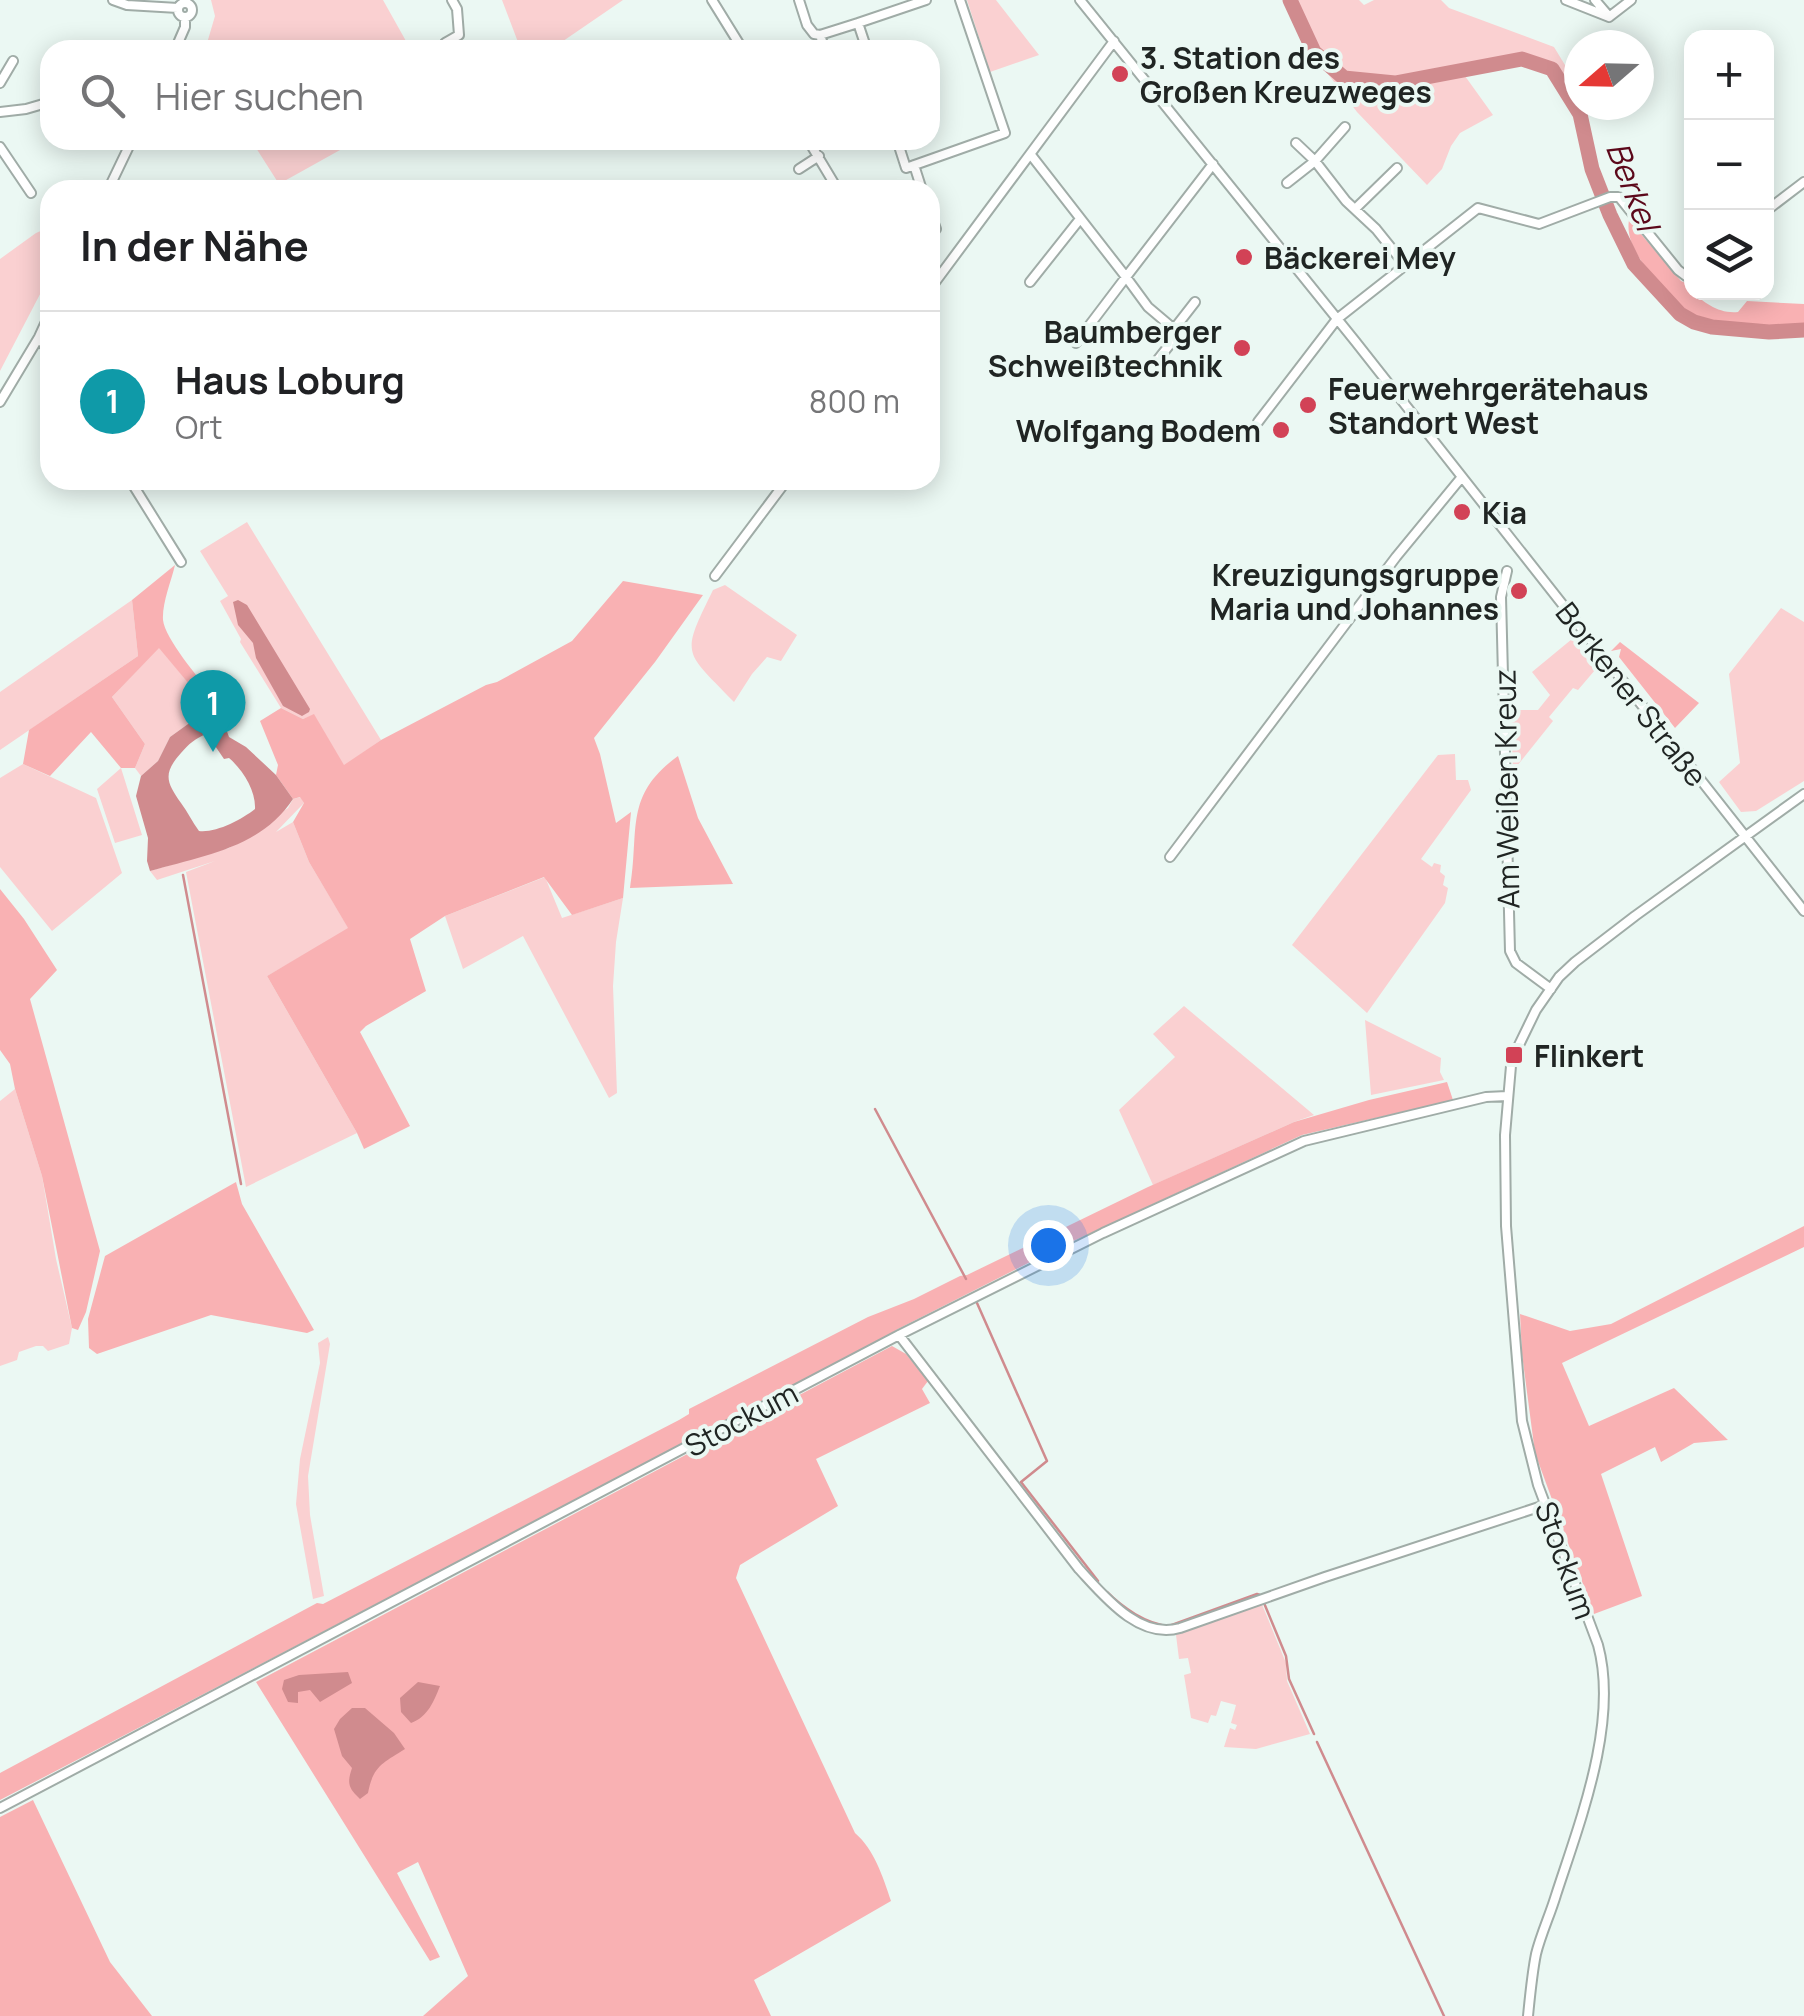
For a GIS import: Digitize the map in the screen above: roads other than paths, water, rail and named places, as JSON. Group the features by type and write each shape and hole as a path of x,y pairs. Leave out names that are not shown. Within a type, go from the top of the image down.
{"street":[{"path":"113,0 127,5 178,8"},
{"path":"451,40 459,35 457,9 452,0"},
{"path":"712,0 737,40"},
{"path":"799,0 810,30 820,35 926,0"},
{"path":"900,150 906,168 1005,133 960,0"},
{"name":"Borkener Straße","path":"1080,0 1804,911"},
{"path":"1566,0 1610,17"},
{"path":"1595,0 1610,17"},
{"path":"1610,17 1631,0"},
{"path":"178,8 191,2 192,12 186,17 180,40"},
{"path":"178,8 186,17"},
{"path":"858,23 863,40"},
{"path":"820,35 822,40"},
{"path":"940,272 1114,41"},
{"path":"0,83 13,61"},
{"path":"0,112 40,105"},
{"path":"1287,183 1345,127"},
{"path":"1296,143 1405,265"},
{"path":"0,147 31,193"},
{"path":"113,180 127,150"},
{"path":"815,150 832,180"},
{"path":"798,169 819,156"},
{"path":"1031,156 1148,307 1174,329"},
{"path":"1076,343 1213,164"},
{"path":"914,165 919,180"},
{"path":"1355,210 1397,168"},
{"path":"1767,210 1804,182"},
{"path":"1258,422 1337,320 1478,208 1538,224 1614,197 1684,274"},
{"path":"1030,282 1080,218"},
{"path":"1148,372 1195,302"},
{"path":"0,402 40,334"},
{"path":"1170,857 1396,557 1461,478"},
{"path":"136,490 181,562"},
{"path":"715,576 780,490"},
{"name":"Am Weißen Kreuz","path":"1507,571 1501,597 1510,951 1516,963 1551,989"},
{"name":"Stockum","path":"1528,2016 1537,1952 1588,1792 1605,1700 1598,1645 1526,1444 1506,1226 1504,1135 1511,1066 1536,1010 1560,977 1587,953 1804,794"},
{"name":"Stockum","path":"0,1808 899,1335 1103,1232 1304,1141 1486,1097 1507,1096"},
{"path":"899,1335 1110,1603 1136,1621 1161,1631 1180,1628 1546,1504"}],"waterway":[{"name":"Berkel","path":"1290,0 1314,52 1344,78 1395,83 1522,59 1552,69 1580,114 1592,169 1634,264 1680,314 1712,327 1769,332 1804,330"},
{"path":"183,875 241,1184"},
{"path":"875,1109 966,1279"},
{"path":"977,1303 1047,1461 1021,1482 1098,1581"},
{"path":"1107,1592 1135,1614 1169,1626 1260,1595"},
{"path":"1264,1603 1286,1656 1289,1679 1314,1734"},
{"path":"1317,1742 1444,2016"}],"place":[{"name":"3. Station des Großen Kreuzweges","path":"1120,74"},
{"name":"Bäckerei Mey","path":"1244,257"},
{"name":"Baumberger Schweißtechnik","path":"1242,348"},
{"name":"Feuerwehrgerätehaus Standort West","path":"1308,405"},
{"name":"Wolfgang Bodem","path":"1281,430"},
{"name":"Kia","path":"1462,512"},
{"name":"Kreuzigungsgruppe Maria und Johannes","path":"1519,591"},
{"name":"Haus Loburg","path":"213,752"},
{"name":"Flinkert","path":"1514,1055"}]}
